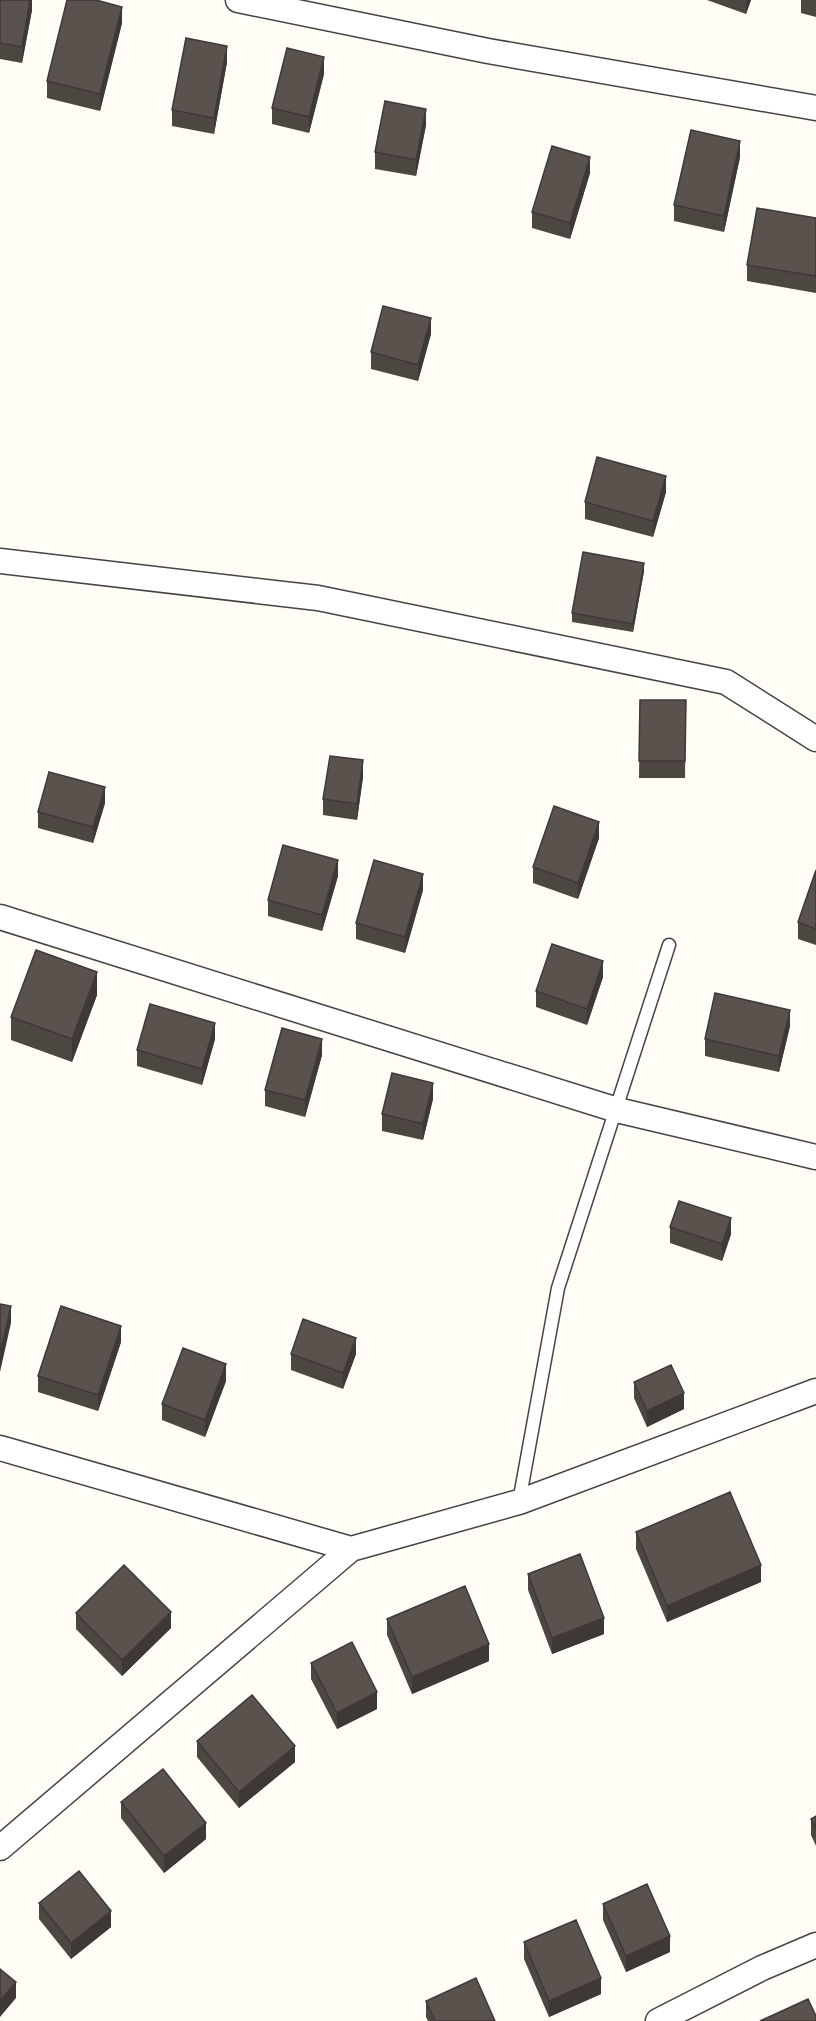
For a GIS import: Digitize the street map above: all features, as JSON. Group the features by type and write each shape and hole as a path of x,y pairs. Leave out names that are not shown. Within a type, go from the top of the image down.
{"street":[{"path":"238,0 488,51 816,108"},
{"path":"0,561 318,598 726,682 816,739"},
{"path":"0,917 617,1110 816,1157"},
{"path":"0,1848 351,1549 519,1502 816,1391"},
{"path":"0,1448 351,1549"},
{"path":"658,2021 762,1968 816,1945"}],"lane":[{"path":"519,1502 558,1288 669,945"}],"building":[{"path":"0,0 30,0 22,47 0,43"},
{"path":"67,0 96,0 122,7 100,94 47,81"},
{"path":"186,38 227,46 214,118 172,110"},
{"path":"287,48 324,57 309,117 272,108"},
{"path":"385,101 426,109 416,160 375,152"},
{"path":"691,130 740,141 724,216 674,205"},
{"path":"552,146 590,157 570,223 532,212"},
{"path":"757,208 816,218 816,276 747,265"},
{"path":"383,306 431,318 418,365 371,352"},
{"path":"597,457 666,476 653,521 585,502"},
{"path":"583,552 644,563 633,624 572,613"},
{"path":"640,700 686,700 685,761 639,761"},
{"path":"330,756 363,760 357,804 323,799"},
{"path":"49,772 105,787 93,827 38,812"},
{"path":"554,806 599,822 578,883 533,867"},
{"path":"283,845 338,860 322,915 268,900"},
{"path":"374,860 423,874 405,937 356,923"},
{"path":"816,870 816,929 798,922"},
{"path":"552,944 603,961 587,1009 536,991"},
{"path":"36,950 97,972 72,1039 11,1017"},
{"path":"715,993 790,1010 779,1056 705,1039"},
{"path":"150,1004 215,1023 202,1069 137,1050"},
{"path":"282,1028 322,1039 305,1100 265,1090"},
{"path":"392,1073 433,1083 423,1124 382,1114"},
{"path":"679,1201 731,1218 722,1244 670,1227"},
{"path":"0,1304 11,1306 0,1355"},
{"path":"61,1306 121,1326 98,1395 38,1376"},
{"path":"303,1319 356,1338 343,1373 291,1354"},
{"path":"183,1348 226,1364 205,1420 162,1404"},
{"path":"671,1365 684,1393 647,1411 634,1382"},
{"path":"730,1492 761,1565 667,1606 636,1532"},
{"path":"580,1554 604,1618 552,1638 528,1574"},
{"path":"124,1565 171,1612 122,1660 76,1613"},
{"path":"465,1586 489,1644 412,1677 387,1619"},
{"path":"352,1642 377,1692 337,1713 311,1663"},
{"path":"252,1695 295,1746 239,1792 197,1741"},
{"path":"163,1769 206,1823 164,1856 121,1802"},
{"path":"816,1816 816,1829 811,1819"},
{"path":"79,1871 111,1911 71,1943 39,1903"},
{"path":"647,1884 670,1936 626,1956 603,1904"},
{"path":"576,1920 601,1978 549,2001 524,1942"},
{"path":"0,1969 16,1982 0,2001"},
{"path":"476,1978 495,2021 435,2021 426,2001"},
{"path":"808,1999 816,2021 760,2021"}]}
